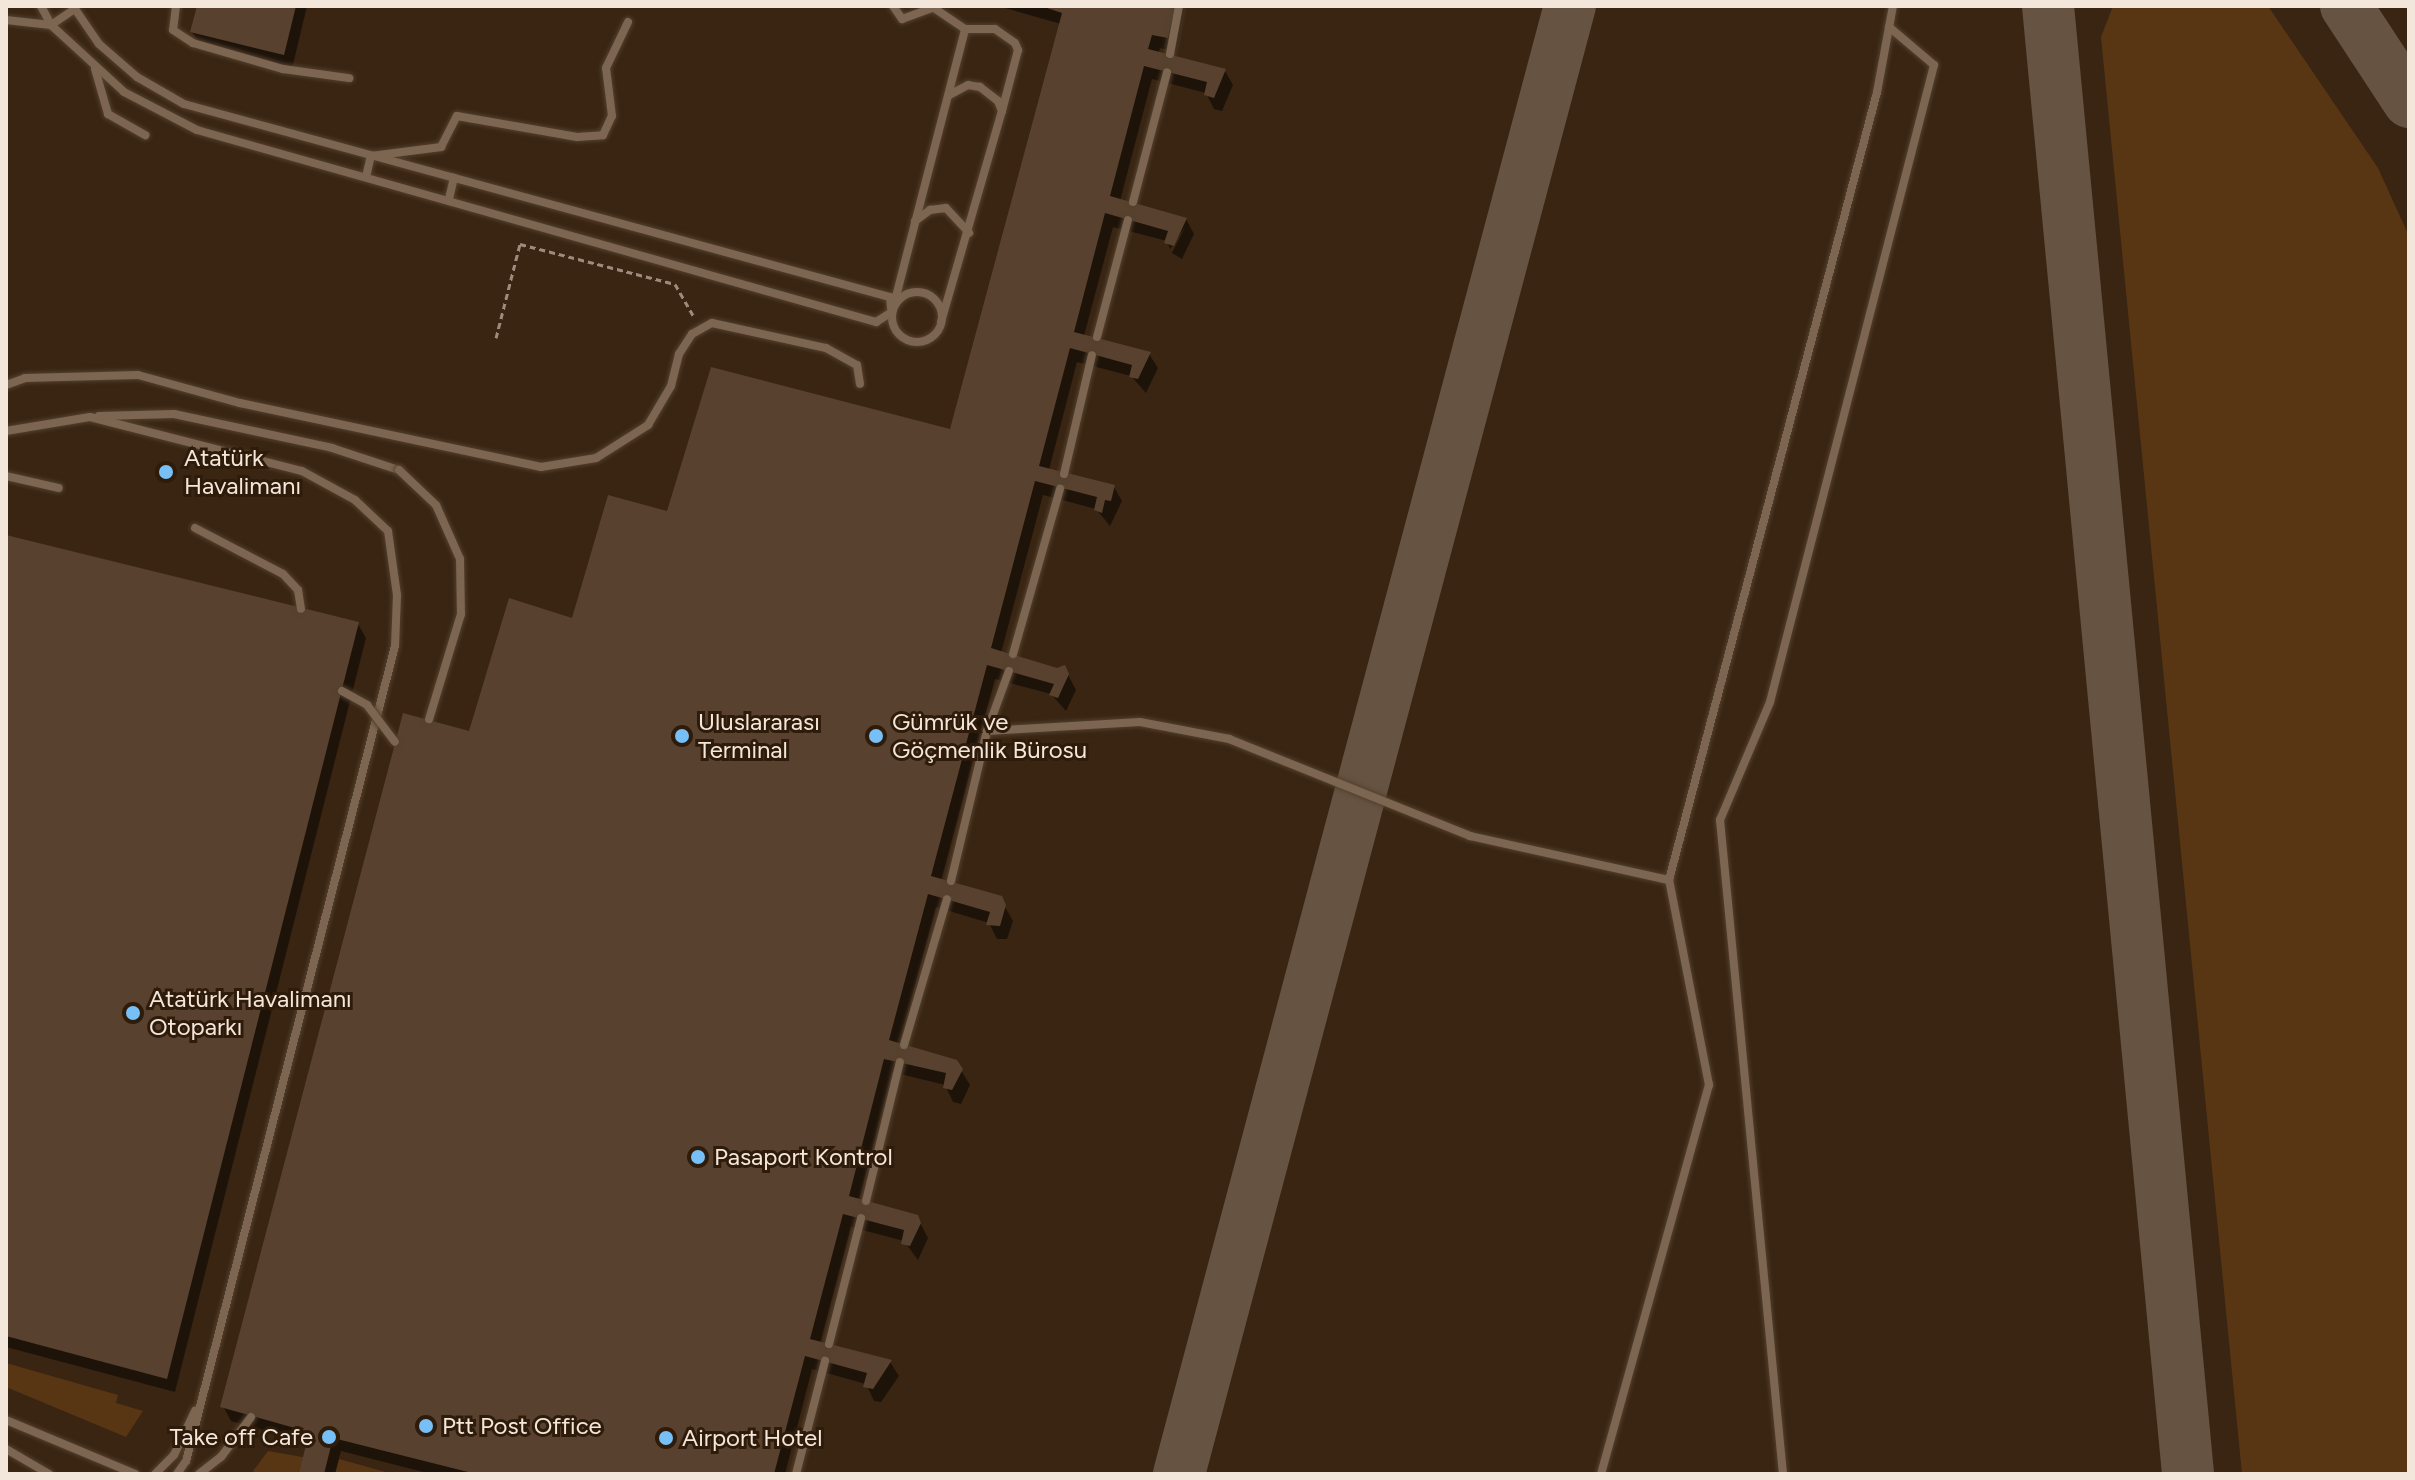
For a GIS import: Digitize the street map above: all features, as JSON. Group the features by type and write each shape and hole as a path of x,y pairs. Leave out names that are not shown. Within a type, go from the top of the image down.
{"lane":[{"path":"41,6 51,25 94,68 141,104 197,130 876,322 892,312 906,294 921,292 935,300 941,322"},
{"path":"176,6 173,30 193,43 283,69 349,78"},
{"path":"6,20 51,25 74,8 99,44 160,92 230,118 890,297 900,335 916,342 932,336 941,322 969,233 1018,50 1015,43 995,29 965,29 932,7 902,19 893,6"},
{"path":"1170,54 1179,6"},
{"path":"1601,1474 1709,1085 1669,880 1877,92 1893,6"},
{"path":"371,156 441,147 457,116 577,137 603,135 612,116 606,68 628,22"},
{"path":"1783,1474 1720,820 1770,702 1934,65 1889,27"},
{"path":"892,312 965,29"},
{"path":"94,68 108,114 145,135"},
{"path":"1133,202 1167,72"},
{"path":"948,95 968,85 980,87 998,101 1002,111"},
{"path":"366,177 371,156"},
{"path":"449,199 454,178"},
{"path":"915,222 930,210 946,208 969,233"},
{"path":"1097,337 1128,220"},
{"path":"6,385 25,378 138,375 240,403 541,467 596,458 648,425 671,386 679,354 701,329 712,323 826,348 857,365 860,384"},
{"path":"1064,474 1092,355"},
{"path":"6,431 90,417 174,414 332,448 399,470 436,505 460,559 461,614 429,719"},
{"path":"90,417 302,471 355,500 388,531 397,595 395,646 186,1461 177,1474"},
{"path":"6,476 59,488"},
{"path":"1013,654 1060,489"},
{"path":"195,528 283,574 298,590 301,609"},
{"path":"951,881 987,731 1009,671"},
{"path":"342,691 367,705 395,742"},
{"path":"987,731 1140,722 1229,739 1470,836 1669,880"},
{"path":"904,1045 947,899"},
{"path":"866,1201 900,1062"},
{"path":"829,1344 861,1218"},
{"path":"796,1474 825,1361"},
{"path":"155,1474 174,1455 203,1394"},
{"path":"199,1474 221,1457 251,1417"},
{"path":"6,1420 135,1474"},
{"path":"6,1449 49,1474"}],"path":[{"path":"496,338 520,244 675,284 701,329"}],"shaded area":[{"path":"2113,6 2268,6 2378,168 2409,236 2409,1474 2242,1474 2101,37"},
{"path":"6,1363 118,1395 116,1403 143,1411 126,1437 6,1387"},
{"path":"268,1451 308,1458 304,1474 256,1474 253,1471"},
{"path":"339,1459 393,1474 335,1474"}],"building":[{"path":"197,6 296,6 284,55 190,32"},
{"name":"Uluslararası Terminal","path":"1041,6 1175,6 1168,38 1152,35 1148,49 1226,69 1214,98 1204,95 1207,82 1144,66 1110,196 1187,218 1174,246 1164,243 1168,231 1105,213 1074,332 1151,352 1138,379 1129,377 1132,365 1070,348 1039,466 1115,485 1111,501 1105,500 1102,513 1094,510 1097,497 1035,481 991,648 1057,668 1065,665 1069,674 1058,698 1049,695 1054,684 987,665 931,876 1002,896 1006,905 1000,926 986,925 990,912 928,894 889,1040 957,1060 963,1069 952,1090 943,1088 946,1073 884,1059 849,1196 918,1215 921,1223 910,1246 901,1244 904,1230 843,1214 810,1339 892,1360 873,1389 863,1387 867,1373 805,1356 774,1474 476,1474 333,1438 324,1474 299,1474 309,1432 220,1407 403,713 469,731 509,598 572,618 608,495 667,511 711,367 950,429 1062,13"},
{"name":"Atatürk Havalimanı Otoparkı","path":"6,535 359,622 167,1379 6,1336"}],"taxiway":[{"path":"1179,1474 1570,6"},
{"path":"2048,6 2188,1474"},
{"path":"2346,6 2409,102"}],"place":[{"name":"Atatürk Havalimanı","path":"166,472"},
{"name":"Uluslararası Terminal","path":"682,736"},
{"name":"Gümrük ve Göçmenlik Bürosu","path":"876,736"},
{"name":"Atatürk Havalimanı Otoparkı","path":"133,1013"},
{"name":"Pasaport Kontrol","path":"698,1157"},
{"name":"Ptt Post Office","path":"426,1426"},
{"name":"Take off Cafe","path":"329,1437"},
{"name":"Airport Hotel","path":"666,1438"}]}
